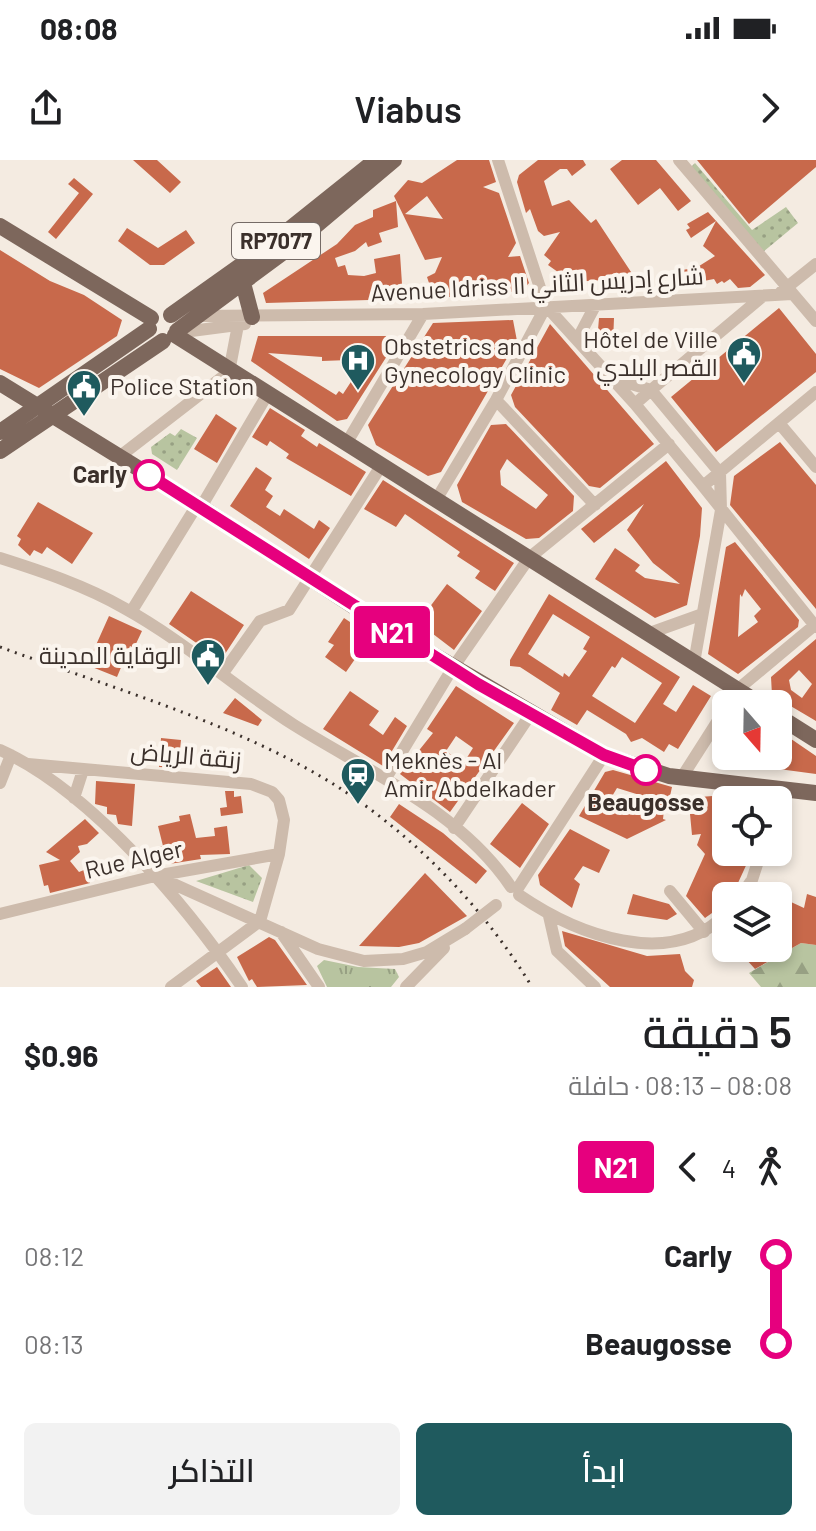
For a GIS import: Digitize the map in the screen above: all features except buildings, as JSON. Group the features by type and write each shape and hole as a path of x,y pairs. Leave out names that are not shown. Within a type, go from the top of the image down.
{"main road":[{"name":"RP7077","path":"172,331 271,244 376,160"},
{"name":"RP7077","path":"0,451 243,283 394,160"},
{"path":"0,226 150,324 152,336 172,331 229,372 694,663 720,690"},
{"path":"243,283 245,321"},
{"name":"RP7077","path":"0,432 163,312 172,331"},
{"path":"0,383 199,506 452,669 530,715 604,755 728,786"},
{"path":"792,725 816,740"},
{"path":"792,794 816,793"}],"street":[{"path":"498,160 546,306 615,379 816,626 743,690"},
{"path":"679,160 786,292 816,321"},
{"path":"786,292 816,264"},
{"name":"Avenue Idriss II شارع إدريس الثاني","path":"172,331 284,318 423,314 786,292"},
{"path":"635,404 763,295"},
{"path":"577,340 596,304"},
{"path":"436,500 496,400 546,306"},
{"path":"346,444 423,314"},
{"name":"Avenue Idriss II شارع إدريس الثاني","path":"198,316 245,321"},
{"path":"119,457 229,372 245,321"},
{"path":"615,379 651,390 720,473 721,510 700,615 694,663"},
{"path":"703,486 816,392"},
{"path":"131,612 267,395"},
{"path":"496,400 595,505"},
{"path":"779,423 816,467"},
{"path":"386,778 452,669 529,558 669,444"},
{"path":"223,673 260,621 289,610 381,466"},
{"path":"0,558 131,612 223,673 277,714 386,778 454,828 493,862 514,891 549,916 650,946 675,944 712,925"},
{"path":"647,634 700,615"},
{"path":"454,828 530,715"},
{"path":"682,777 712,730"},
{"path":"0,783 6,752 74,798 155,876 219,953 242,987"},
{"path":"155,876 318,949 364,961 403,959 427,952 454,937 514,891 566,820 604,755"},
{"name":"زنقة الرياض","path":"28,764 251,784 265,788 279,800 284,828 279,854"},
{"path":"74,798 83,770"},
{"path":"171,987 259,922 279,854"},
{"name":"Rue Alger","path":"0,914 155,876 279,854"},
{"path":"670,891 704,932"},
{"path":"181,908 193,893"},
{"path":"549,916 557,951 595,987"},
{"path":"279,929 319,987"},
{"path":"410,983 454,937"},
{"path":"304,963 318,949"},
{"path":"403,959 410,983"}],"green space":[{"path":"695,163 752,230 786,207 798,223 763,252 691,167"},
{"path":"181,429 197,438 177,470 152,454 151,447 170,433 175,436"},
{"path":"249,865 262,878 253,902 196,881"},
{"path":"801,943 816,945 816,987 761,987 749,973 768,962 792,962 792,948"},
{"path":"324,960 358,967 395,969 399,977 391,987 327,987 317,966"}],"railway":[{"path":"0,647 217,726 300,765 338,787 394,828 446,876 492,929 532,987"}],"bus line":[{"name":"N21","path":"149,475 384,626 530,715 604,755 646,770"}],"place":[{"name":"Hôtel de Ville القصر البلدي","path":"744,385"},
{"name":"Obstetrics and Gynecology Clinic","path":"358,392"},
{"name":"Police Station","path":"84,418"},
{"name":"Carly","path":"149,475"},
{"name":"الوقاية المدينة","path":"208,687"},
{"name":"Beaugosse","path":"646,770"},
{"name":"Meknès - Al Amir Abdelkader","path":"358,806"}]}
